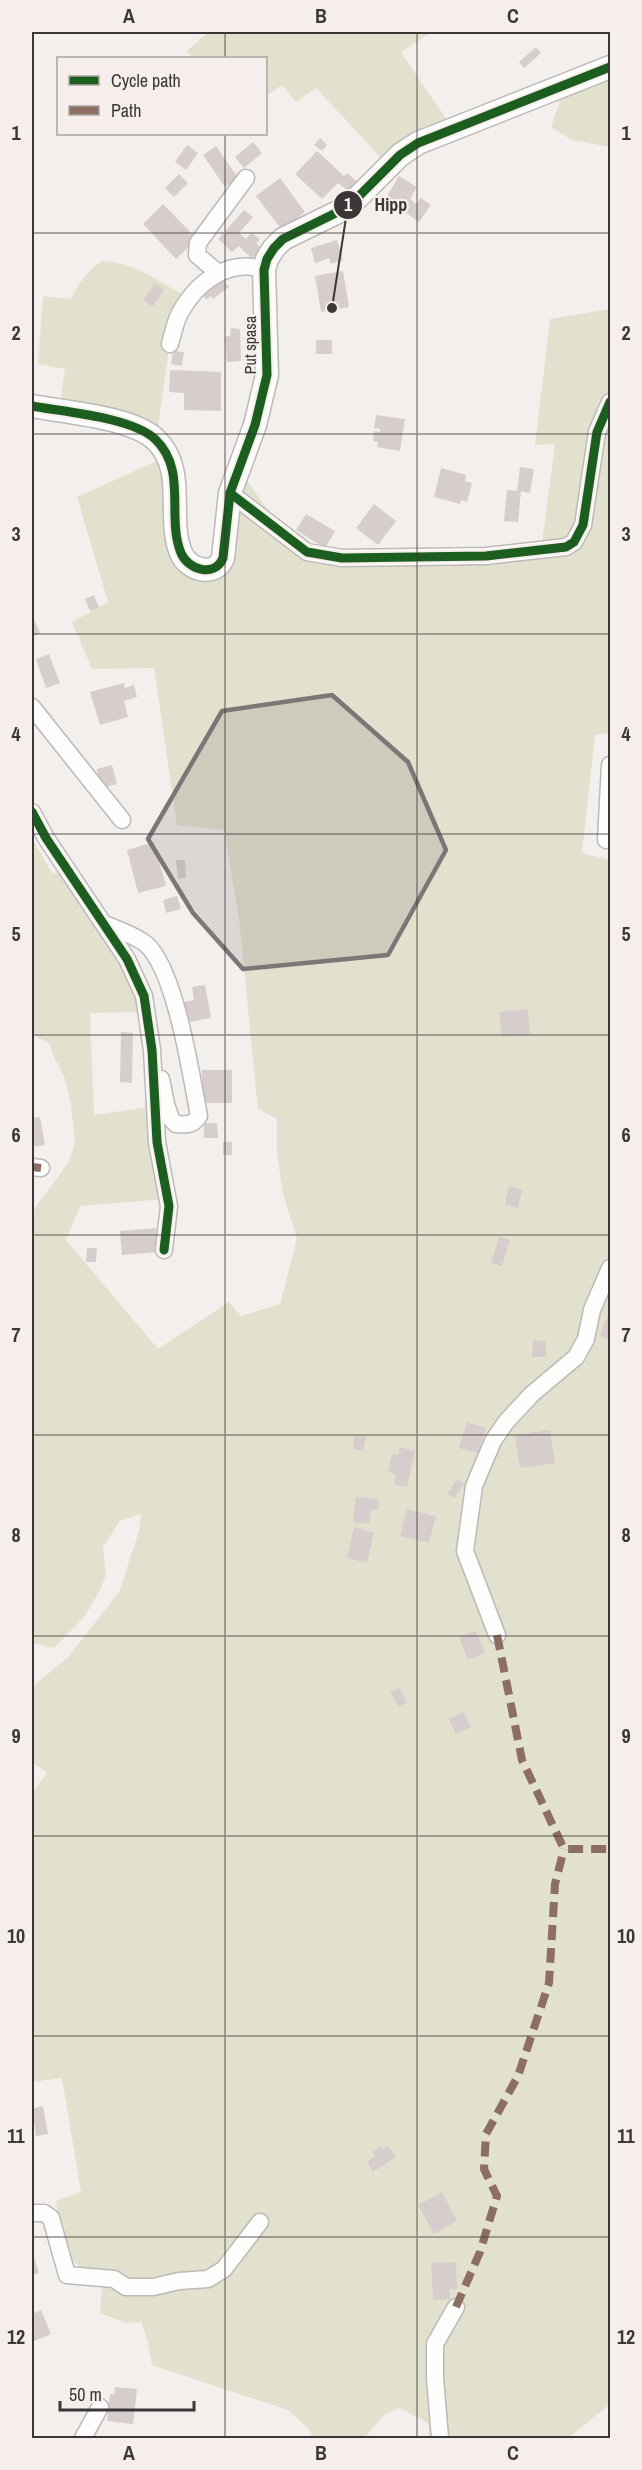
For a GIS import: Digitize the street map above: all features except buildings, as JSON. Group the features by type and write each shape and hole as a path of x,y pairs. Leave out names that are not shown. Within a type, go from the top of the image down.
{"street":[{"path":"170,344 179,314 194,293 217,272 252,266 264,270 274,248 284,239 348,207 400,155 418,143 610,67"},
{"path":"217,272 197,255 198,243 246,178"},
{"name":"Put spasa","path":"32,406 129,424 156,440 171,466 175,485 178,544 182,556 189,565 198,569 214,568 223,558 230,493 255,425 267,375 264,270"},
{"path":"230,493 307,552 323,555 372,558 486,556 566,547 579,536 583,525 597,432 610,402"},
{"path":"32,707 122,820"},
{"path":"606,840 610,765"},
{"path":"32,812 46,838 127,959 144,996 152,1050 157,1142 169,1206 164,1250"},
{"path":"104,924 146,945 164,968 187,1050 199,1116 196,1121 188,1125 176,1124 171,1119 152,1050"},
{"path":"497,1635 465,1551 474,1486 493,1441 506,1422 518,1407 576,1357 582,1349 592,1310 610,1268"},
{"path":"32,2213 44,2212 51,2218 68,2275 114,2279 126,2287 153,2287 179,2281 208,2279 224,2269 260,2222"},
{"path":"440,2439 435,2344 456,2307"},
{"path":"83,2439 100,2407"}],"highlighted area":[{"path":"332,695 408,762 446,850 388,955 243,969 193,913 148,839 222,711"}],"green space":[{"path":"208,32 432,32 401,52 453,129 385,162 316,88 296,102 282,85 267,95 267,57 192,57 187,51"},
{"path":"610,67 610,147 572,140 551,127 565,86"},
{"path":"102,261 136,269 190,299 170,344 156,440 59,411 65,369 38,364 43,296 71,299 84,278"},
{"path":"610,309 610,733 595,735 582,853 610,860 610,2404 568,2438 430,2438 428,2423 400,2408 385,2414 364,2438 313,2438 309,2429 288,2410 152,2365 141,2322 126,2323 100,2313 103,2273 83,2270 63,2251 56,2201 81,2192 62,2078 32,2082 32,1793 47,1773 32,1762 32,1687 68,1657 119,1592 139,1531 141,1514 120,1521 103,1547 106,1575 85,1616 54,1648 34,1643 32,1640 32,1212 68,1163 75,1144 71,1104 64,1076 50,1044 32,1034 32,838 52,873 64,872 98,920 146,1012 90,1013 94,1115 156,1106 166,1199 80,1206 66,1240 158,1349 229,1302 241,1316 280,1304 297,1239 283,1194 277,1154 277,1119 258,1109 239,918 224,830 177,825 154,668 92,669 72,622 108,602 77,497 170,455 184,552 211,565 239,470 288,537 307,552 541,551 555,444 535,445 550,319"}],"marked path":[{"path":"32,1167 41,1168"},
{"path":"497,1635 522,1760 564,1849 610,1849"},
{"path":"456,2307 480,2252 497,2196 484,2169 486,2134 518,2076 549,1983 555,1884 564,1849"}],"cycle path":[{"path":"32,406 114,420 130,425 155,439 165,451 171,465 174,479 175,524 181,553 184,559 195,567 208,570 214,568 223,558 230,493 255,425 267,375 264,270 267,259 274,248 283,239 348,207 400,155 418,143 610,67"},
{"path":"230,493 307,552 342,558 486,556 566,547 574,542 583,525 597,432 610,402"},
{"path":"32,812 46,838 127,959 144,996 152,1050 157,1142 169,1206 164,1250"}],"place":[{"name":"Hipp","path":"332,308"}]}
